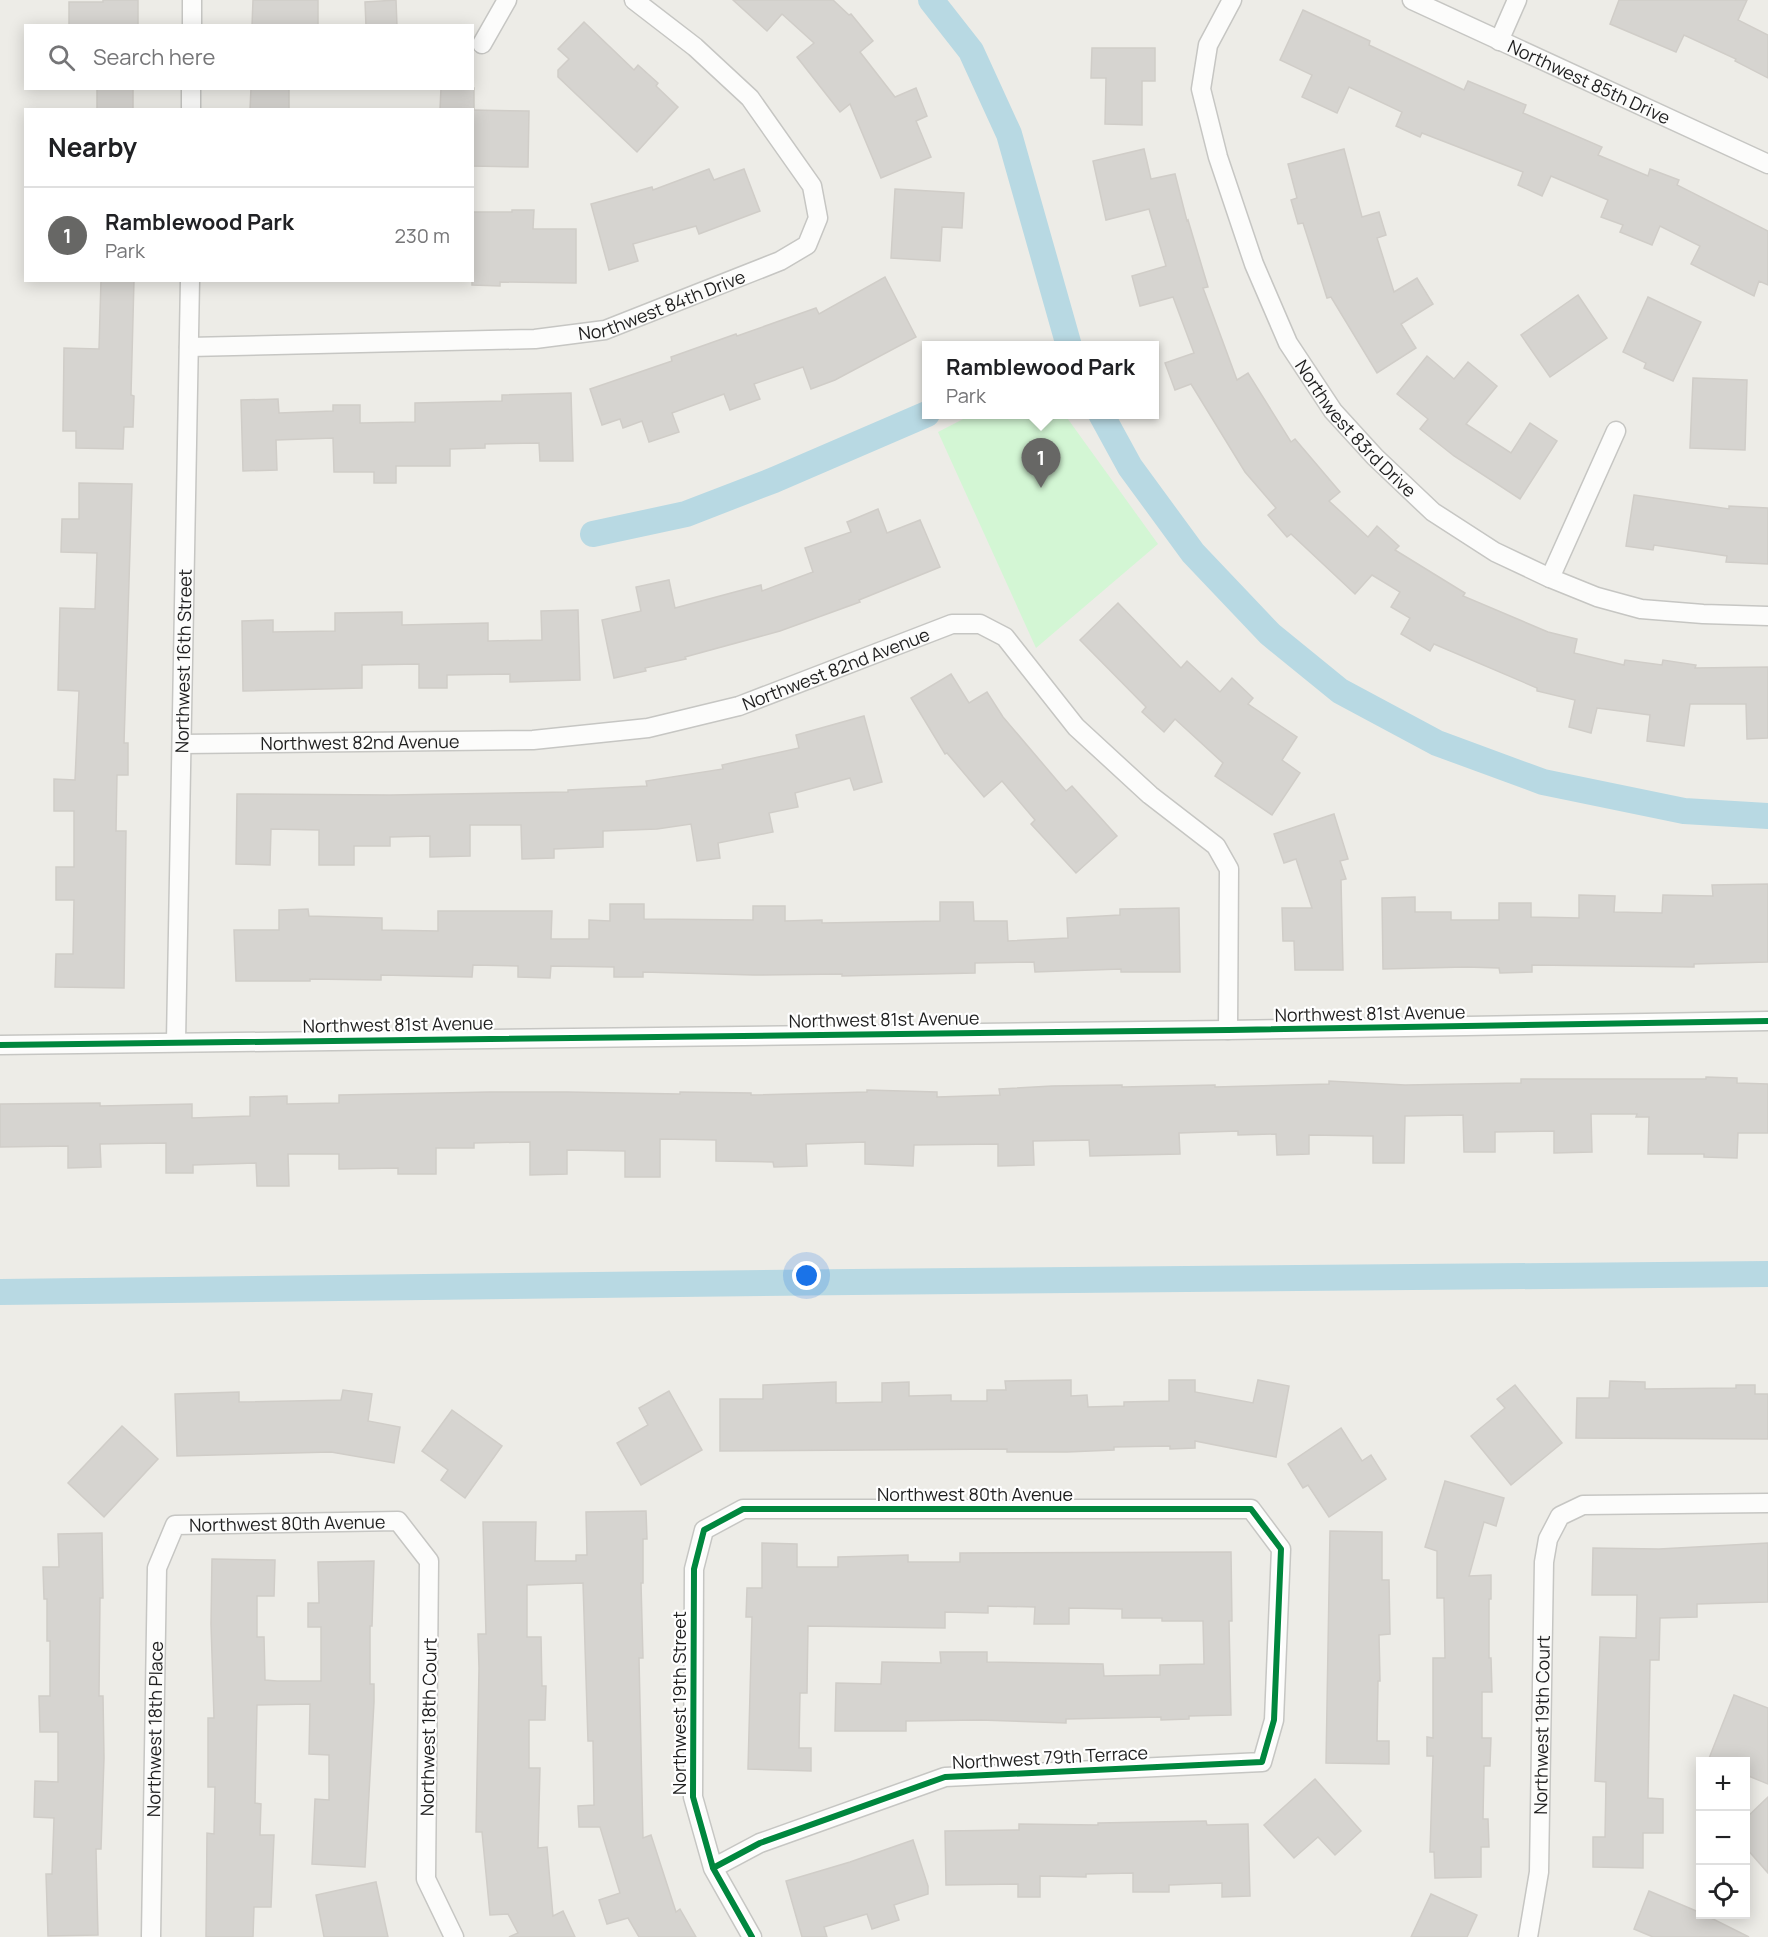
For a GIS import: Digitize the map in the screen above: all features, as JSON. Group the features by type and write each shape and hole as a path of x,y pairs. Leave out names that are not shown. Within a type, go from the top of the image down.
{"street":[{"path":"192,0 192,24"},
{"path":"482,44 507,0"},
{"name":"Northwest 84th Drive","path":"189,347 535,339 605,330 780,261 807,244 818,218 812,186 750,98 695,47 634,0"},
{"name":"Northwest 83rd Drive","path":"1232,0 1208,45 1201,89 1218,158 1250,253 1288,343 1333,411 1375,457 1433,512 1495,552 1550,578 1597,597 1641,609 1768,616"},
{"name":"Northwest 85th Drive","path":"1412,0 1768,164"},
{"path":"1499,42 1517,0"},
{"path":"191,90 191,108"},
{"name":"Northwest 16th Street","path":"176,1041 190,282"},
{"path":"1550,578 1616,430"},
{"name":"Northwest 82nd Avenue","path":"182,744 533,740 648,728 739,706 952,624 980,624 1005,638 1085,734 1150,795 1216,846 1229,869 1227,1030"},
{"name":"Northwest 81st Avenue","path":"0,1045 1768,1021"},
{"name":"Northwest 19th Court","path":"1528,1937 1539,1872 1544,1562 1548,1539 1560,1516 1582,1505 1768,1503"},
{"name":"Northwest 80th Avenue","path":"704,1530 743,1509 1251,1509 1281,1549 1274,1720 1262,1762"},
{"name":"Northwest 80th Avenue","path":"175,1525 398,1521"},
{"name":"Northwest 18th Court","path":"398,1521 429,1561 426,1879 454,1937"},
{"name":"Northwest 18th Place","path":"151,1937 157,1568 175,1525"},
{"name":"Northwest 19th Street","path":"704,1530 694,1569 693,1797 713,1868 752,1937"},
{"name":"Northwest 79th Terrace","path":"713,1868 760,1843 945,1777 1262,1762"}],"green space":[{"path":"963,419 1068,419 1158,544 1036,648 938,432"}],"building":[{"path":"103,0 138,0 138,24 69,24 69,2 103,2"},
{"path":"253,0 318,0 318,24 252,24"},
{"path":"396,0 397,24 366,24 365,2"},
{"path":"733,0 833,0 849,15 851,14 873,41 860,52 895,97 916,88 927,116 916,121 931,157 881,178 850,104 840,112 797,57 814,43 782,14 767,31"},
{"path":"1619,0 1747,0 1738,20 1768,35 1768,78 1735,61 1736,59 1684,35 1676,52 1610,24"},
{"path":"1303,10 1370,41 1369,45 1464,90 1468,81 1526,105 1523,113 1602,147 1598,155 1648,176 1650,169 1679,180 1677,185 1768,231 1768,285 1759,281 1754,296 1691,264 1700,246 1660,226 1652,245 1620,232 1623,225 1601,217 1608,200 1551,176 1542,196 1518,185 1523,172 1422,133 1420,137 1396,126 1402,112 1349,87 1337,113 1302,97 1312,75 1280,60"},
{"path":"584,22 634,70 638,65 658,83 656,86 678,107 637,152 558,77 558,70 569,59 558,49"},
{"path":"1092,48 1155,48 1155,81 1142,81 1142,125 1105,124 1106,78 1091,78"},
{"path":"97,90 133,90 133,108 97,108"},
{"path":"251,90 289,90 289,108 250,108"},
{"path":"441,90 474,90 474,108 440,108"},
{"path":"474,110 529,111 528,167 474,166"},
{"path":"1144,149 1151,179 1175,174 1208,287 1203,288 1237,380 1248,373 1291,442 1295,439 1340,492 1329,501 1368,537 1377,526 1399,546 1395,550 1465,593 1463,596 1548,632 1577,639 1574,653 1624,665 1625,660 1662,665 1663,660 1696,665 1695,668 1768,667 1768,738 1747,739 1746,704 1690,704 1684,746 1647,741 1650,715 1597,708 1591,733 1569,727 1575,700 1537,691 1537,688 1434,644 1430,651 1401,634 1410,618 1391,607 1400,592 1372,575 1355,594 1291,534 1287,537 1268,515 1276,508 1245,472 1191,384 1175,390 1165,363 1194,353 1173,297 1140,306 1132,276 1166,266 1149,209 1106,220 1093,161"},
{"path":"1344,149 1362,217 1379,212 1386,235 1377,238 1394,292 1417,278 1433,304 1401,324 1416,348 1377,373 1331,297 1327,298 1303,223 1298,224 1291,200 1297,198 1288,164"},
{"path":"709,169 714,180 744,169 760,211 699,234 696,226 633,244 638,261 609,270 591,204 652,187 653,190"},
{"path":"895,189 964,193 962,228 942,227 940,261 891,258"},
{"path":"512,210 534,210 533,229 576,229 576,283 500,282 500,286 472,285 474,282 474,212 512,212"},
{"path":"885,277 916,337 835,380 811,389 803,367 754,384 760,399 730,410 724,394 672,413 679,432 649,442 642,421 623,428 620,419 602,425 590,389 672,361 671,357 736,334 737,336 816,308 819,314"},
{"path":"101,282 134,282 131,395 134,396 133,427 124,427 123,449 76,448 76,431 63,431 64,348 99,349"},
{"path":"1578,295 1607,338 1550,377 1521,335"},
{"path":"1648,297 1701,322 1673,381 1644,368 1646,363 1623,352"},
{"path":"1427,356 1454,379 1468,362 1497,386 1466,424 1511,453 1530,423 1557,441 1520,499 1454,456 1420,429 1428,419 1397,394"},
{"path":"1693,378 1747,380 1745,450 1690,448"},
{"path":"571,393 573,461 540,461 539,443 485,444 485,448 450,449 450,466 396,466 396,483 374,483 374,472 334,472 333,438 276,440 277,470 243,471 241,400 278,399 279,413 333,411 333,405 360,405 360,423 415,422 415,403 502,401 502,395"},
{"path":"79,483 132,484 124,743 128,743 128,775 117,775 116,831 126,831 124,988 55,987 56,954 73,954 74,900 56,900 56,867 74,867 74,811 54,811 54,779 75,780 79,691 58,690 60,608 95,609 97,553 61,552 62,519 79,519"},
{"path":"1634,495 1729,509 1729,506 1768,508 1768,564 1726,562 1727,556 1654,545 1653,550 1626,546"},
{"path":"878,509 887,533 920,520 940,567 859,600 860,602 780,631 685,657 686,659 645,668 646,671 614,678 602,620 641,611 636,587 669,580 675,608 761,585 762,591 813,572 805,548 851,532 847,522"},
{"path":"1118,603 1181,668 1187,661 1220,692 1232,678 1253,698 1248,704 1297,737 1282,760 1300,773 1272,815 1215,776 1223,763 1175,719 1164,732 1142,712 1146,707 1080,640"},
{"path":"578,610 580,680 510,682 510,674 447,675 447,688 419,688 419,664 362,665 362,688 243,691 242,621 273,620 273,632 335,631 335,613 402,612 402,625 488,623 488,641 542,640 541,611"},
{"path":"951,674 969,703 987,692 1003,717 1066,791 1072,786 1117,836 1076,873 1031,824 1035,820 1002,781 984,797 947,753 945,754 911,698"},
{"path":"864,716 882,782 854,790 850,778 795,793 798,807 769,813 773,832 718,843 720,858 697,861 691,824 657,829 603,831 603,847 554,849 554,858 522,859 521,825 470,825 470,856 430,857 430,836 390,837 390,846 354,846 354,865 319,865 319,830 271,829 270,865 236,864 237,794 390,795 568,792 568,790 647,786 646,781 723,769 722,765 799,748 796,735"},
{"path":"1334,814 1348,859 1340,861 1346,879 1341,880 1343,970 1295,970 1294,941 1283,941 1282,908 1312,908 1296,859 1284,863 1274,834"},
{"path":"1768,884 1768,962 1694,964 1694,967 1532,965 1532,972 1500,973 1499,968 1383,969 1382,898 1415,897 1415,912 1451,912 1451,920 1499,920 1499,903 1531,903 1531,917 1579,918 1579,895 1615,896 1614,912 1662,913 1663,895 1713,896 1712,885"},
{"path":"940,902 973,902 974,921 1007,921 1008,941 1068,938 1067,918 1120,915 1120,909 1179,908 1180,972 1121,972 1121,969 1035,972 1034,962 975,963 975,973 842,976 842,974 754,975 643,972 643,977 614,977 614,967 551,966 550,978 518,977 518,966 473,965 472,977 381,975 381,980 236,981 234,930 279,930 279,910 308,909 309,916 382,918 382,930 438,931 438,911 552,911 551,939 589,939 589,920 610,921 610,904 644,904 644,919 753,920 753,906 785,906 785,921 822,920 822,923 940,921"},
{"path":"1706,1077 1737,1078 1737,1083 1768,1084 1768,1133 1738,1133 1737,1158 1704,1157 1704,1154 1648,1154 1649,1117 1636,1117 1637,1114 1591,1114 1592,1152 1554,1153 1554,1131 1495,1132 1495,1152 1464,1152 1463,1115 1405,1116 1404,1163 1373,1163 1373,1136 1309,1135 1309,1154 1277,1155 1276,1134 1238,1135 1238,1131 1179,1133 1180,1154 1090,1156 1089,1140 1033,1141 1034,1165 998,1166 998,1144 914,1145 913,1166 865,1164 865,1142 806,1144 807,1166 774,1167 773,1162 716,1161 716,1140 660,1139 660,1177 625,1177 625,1151 567,1150 567,1174 530,1175 530,1142 474,1143 474,1148 436,1148 436,1174 398,1174 398,1168 339,1169 339,1154 288,1154 289,1186 257,1186 256,1163 193,1165 193,1173 166,1173 166,1143 100,1144 101,1167 68,1168 68,1146 0,1147 0,1104 100,1103 100,1106 192,1104 192,1118 250,1116 250,1097 287,1096 287,1104 339,1103 339,1095 490,1092 680,1094 680,1092 751,1093 751,1095 867,1092 867,1090 937,1092 937,1097 1000,1095 999,1089 1052,1086 1215,1085 1215,1087 1329,1084 1329,1081 1405,1085 1521,1083 1521,1079 1706,1079"},
{"path":"1071,1380 1071,1396 1087,1395 1088,1407 1124,1406 1124,1402 1169,1401 1169,1380 1195,1380 1195,1392 1253,1403 1258,1380 1289,1386 1276,1457 1195,1441 1195,1448 1114,1447 1114,1450 1067,1452 1007,1452 1007,1449 720,1451 720,1399 763,1399 763,1385 836,1382 836,1403 882,1402 882,1383 909,1382 909,1396 951,1395 951,1401 987,1401 987,1390 1006,1390 1005,1381"},
{"path":"1610,1381 1645,1382 1645,1389 1736,1388 1736,1385 1755,1385 1755,1394 1768,1394 1768,1439 1576,1438 1577,1398 1609,1398"},
{"path":"1515,1385 1562,1443 1511,1485 1471,1436 1505,1408 1497,1399"},
{"path":"343,1390 372,1394 368,1421 400,1427 394,1463 331,1452 177,1456 175,1394 239,1392 239,1402 341,1400"},
{"path":"669,1391 702,1450 641,1485 617,1443 648,1425 639,1408"},
{"path":"452,1410 502,1446 465,1498 441,1480 448,1470 422,1451"},
{"path":"122,1426 158,1459 104,1517 68,1483"},
{"path":"1341,1428 1362,1461 1371,1455 1386,1479 1329,1517 1308,1485 1303,1488 1288,1464"},
{"path":"1445,1481 1504,1498 1496,1526 1484,1522 1469,1576 1491,1575 1489,1658 1491,1658 1492,1692 1482,1692 1482,1738 1491,1738 1490,1766 1484,1766 1483,1819 1488,1819 1489,1847 1481,1847 1481,1877 1435,1878 1434,1852 1430,1852 1433,1756 1427,1756 1427,1737 1433,1738 1433,1658 1445,1658 1444,1598 1437,1598 1437,1551 1425,1547"},
{"path":"646,1511 647,1539 643,1539 643,1583 641,1583 643,1658 639,1658 643,1838 651,1835 676,1912 680,1909 696,1937 639,1937 628,1918 607,1924 599,1900 620,1893 600,1827 579,1827 578,1806 594,1805 593,1741 588,1741 583,1583 527,1585 527,1637 541,1637 542,1686 546,1686 545,1720 529,1720 529,1768 540,1768 538,1848 547,1847 553,1916 563,1911 575,1937 509,1937 518,1933 508,1914 490,1915 482,1832 476,1832 478,1634 486,1634 483,1522 536,1522 535,1561 576,1561 576,1555 587,1555 586,1512"},
{"path":"1330,1531 1382,1532 1382,1580 1389,1580 1390,1634 1379,1635 1380,1681 1378,1681 1377,1741 1389,1741 1389,1764 1326,1763"},
{"path":"102,1533 103,1598 100,1598 99,1696 103,1696 104,1758 101,1849 96,1849 98,1935 48,1936 46,1874 52,1874 54,1818 34,1817 35,1781 58,1782 58,1732 40,1732 39,1696 50,1696 50,1641 47,1641 47,1599 44,1599 43,1567 59,1567 58,1534"},
{"path":"762,1543 797,1544 797,1567 838,1567 838,1557 908,1555 908,1562 960,1562 960,1553 1231,1552 1232,1621 1229,1621 1231,1715 1189,1716 1189,1719 1161,1720 1161,1717 1066,1719 1066,1723 980,1720 906,1721 906,1731 835,1731 836,1683 881,1684 882,1662 941,1663 940,1652 987,1652 987,1662 1103,1664 1104,1676 1160,1675 1160,1665 1204,1664 1203,1621 1122,1618 1122,1609 1069,1608 1069,1624 1034,1624 1035,1607 988,1606 988,1613 945,1612 945,1628 808,1626 807,1693 800,1693 799,1748 811,1748 811,1771 748,1769 752,1617 746,1617 747,1588 762,1588"},
{"path":"1768,1543 1768,1602 1697,1604 1697,1617 1660,1618 1659,1660 1650,1660 1648,1798 1663,1799 1663,1833 1643,1833 1643,1868 1593,1867 1593,1837 1605,1837 1606,1782 1595,1781 1600,1637 1636,1638 1637,1595 1592,1595 1593,1548 1659,1549"},
{"path":"212,1559 275,1560 274,1596 257,1596 257,1637 264,1637 265,1680 277,1681 321,1681 321,1627 308,1627 308,1603 319,1603 318,1562 374,1561 372,1626 370,1626 370,1684 374,1684 374,1702 365,1867 312,1864 315,1799 329,1800 329,1755 309,1754 310,1704 257,1705 255,1803 261,1804 260,1835 274,1835 271,1907 254,1907 253,1937 206,1937 207,1833 214,1834 215,1787 208,1787 208,1718 214,1718 211,1624"},
{"path":"1734,1695 1768,1708 1768,1784 1750,1777 1750,1757 1710,1757"},
{"path":"1315,1779 1361,1831 1335,1855 1318,1837 1294,1858 1264,1825"},
{"path":"1768,1797 1768,1873 1750,1853 1750,1814"},
{"path":"1206,1821 1207,1825 1248,1824 1250,1896 1222,1897 1222,1883 1169,1885 1169,1892 1133,1892 1133,1873 1086,1874 1086,1877 1040,1876 1040,1897 1018,1897 1018,1884 946,1885 945,1831 1019,1830 1019,1824 1098,1825 1098,1823"},
{"path":"913,1840 928,1886 928,1894 894,1905 899,1920 872,1929 867,1914 824,1927 827,1937 802,1937 786,1881"},
{"path":"376,1882 388,1937 324,1937 316,1895"},
{"path":"1649,1891 1696,1911 1696,1919 1713,1919 1749,1937 1653,1937 1634,1929"},
{"path":"1431,1894 1477,1915 1467,1937 1411,1937"}],"waterway":[{"path":"931,0 971,51 1009,134 1068,341"},
{"path":"593,534 686,514 774,480 922,416"},
{"path":"1104,419 1130,467 1193,553 1270,634 1340,691 1437,743 1543,782 1684,811 1768,816"},
{"path":"0,1292 1768,1274"}],"cycle path":[{"path":"0,1045 1768,1021"},
{"path":"713,1868 760,1843 945,1777 1262,1762 1274,1720 1281,1549 1251,1509 743,1509 704,1530 694,1569 693,1797 713,1868 752,1937"}],"place":[{"name":"Ramblewood Park","path":"1041,488"}]}
